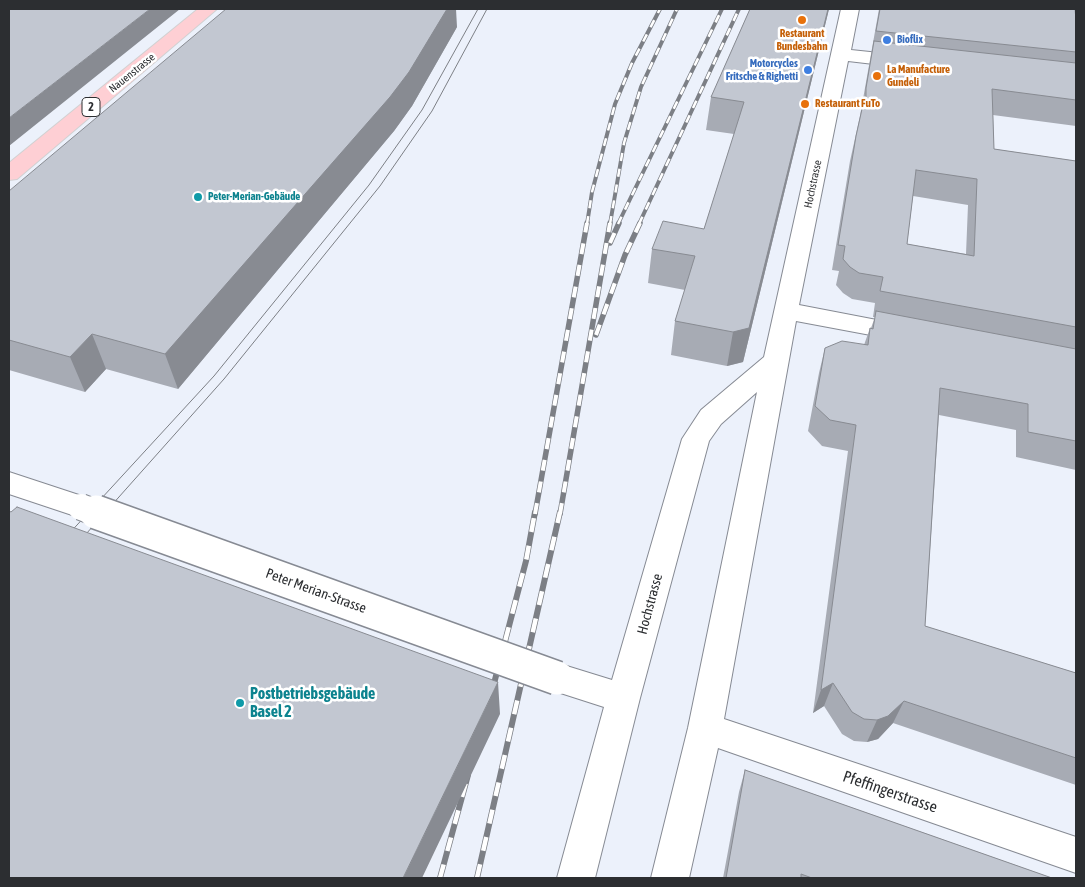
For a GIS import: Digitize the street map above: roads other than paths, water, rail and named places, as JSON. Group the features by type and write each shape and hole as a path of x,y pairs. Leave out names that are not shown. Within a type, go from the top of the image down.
{"main road":[{"name":"Nauenstrasse","path":"9,174 208,9"}],"street":[{"name":"Hochstrasse","path":"670,878 705,728 786,311 850,9"},
{"path":"840,54 928,64"},
{"path":"786,311 930,338"},
{"name":"Hochstrasse","path":"576,878 623,698 696,439 711,417 777,360"},
{"name":"Peter Merian-Strasse","path":"9,483 557,678 623,698"},
{"name":"Pfeffingerstrasse","path":"705,728 1076,855"}],"tram line":[{"path":"66,537 214,376 369,185 422,110 478,9"},
{"path":"78,543 224,379 380,186 432,111 487,9"}],"railway":[{"path":"587,224 592,192 615,104 632,63 660,9"},
{"path":"610,224 624,143 641,87 677,9"},
{"path":"618,224 722,9"},
{"path":"639,224 739,9"},
{"path":"535,514 587,223"},
{"path":"560,514 610,223"},
{"path":"610,243 619,223"},
{"path":"596,335 625,255 640,223"},
{"path":"491,695 526,561 535,512"},
{"path":"477,878 560,512"},
{"path":"440,878 468,775"}],"place":[{"name":"Restaurant Bundesbahn","path":"802,20"},
{"name":"Bioflix","path":"887,40"},
{"name":"Motorcycles Fritsche & Righetti","path":"808,70"},
{"name":"La Manufacture Gundeli","path":"877,76"},
{"name":"Restaurant FuTo","path":"805,104"},
{"name":"Peter-Merian-Gebäude","path":"198,197"},
{"name":"Postbetriebsgebäude Basel 2","path":"240,703"}]}
